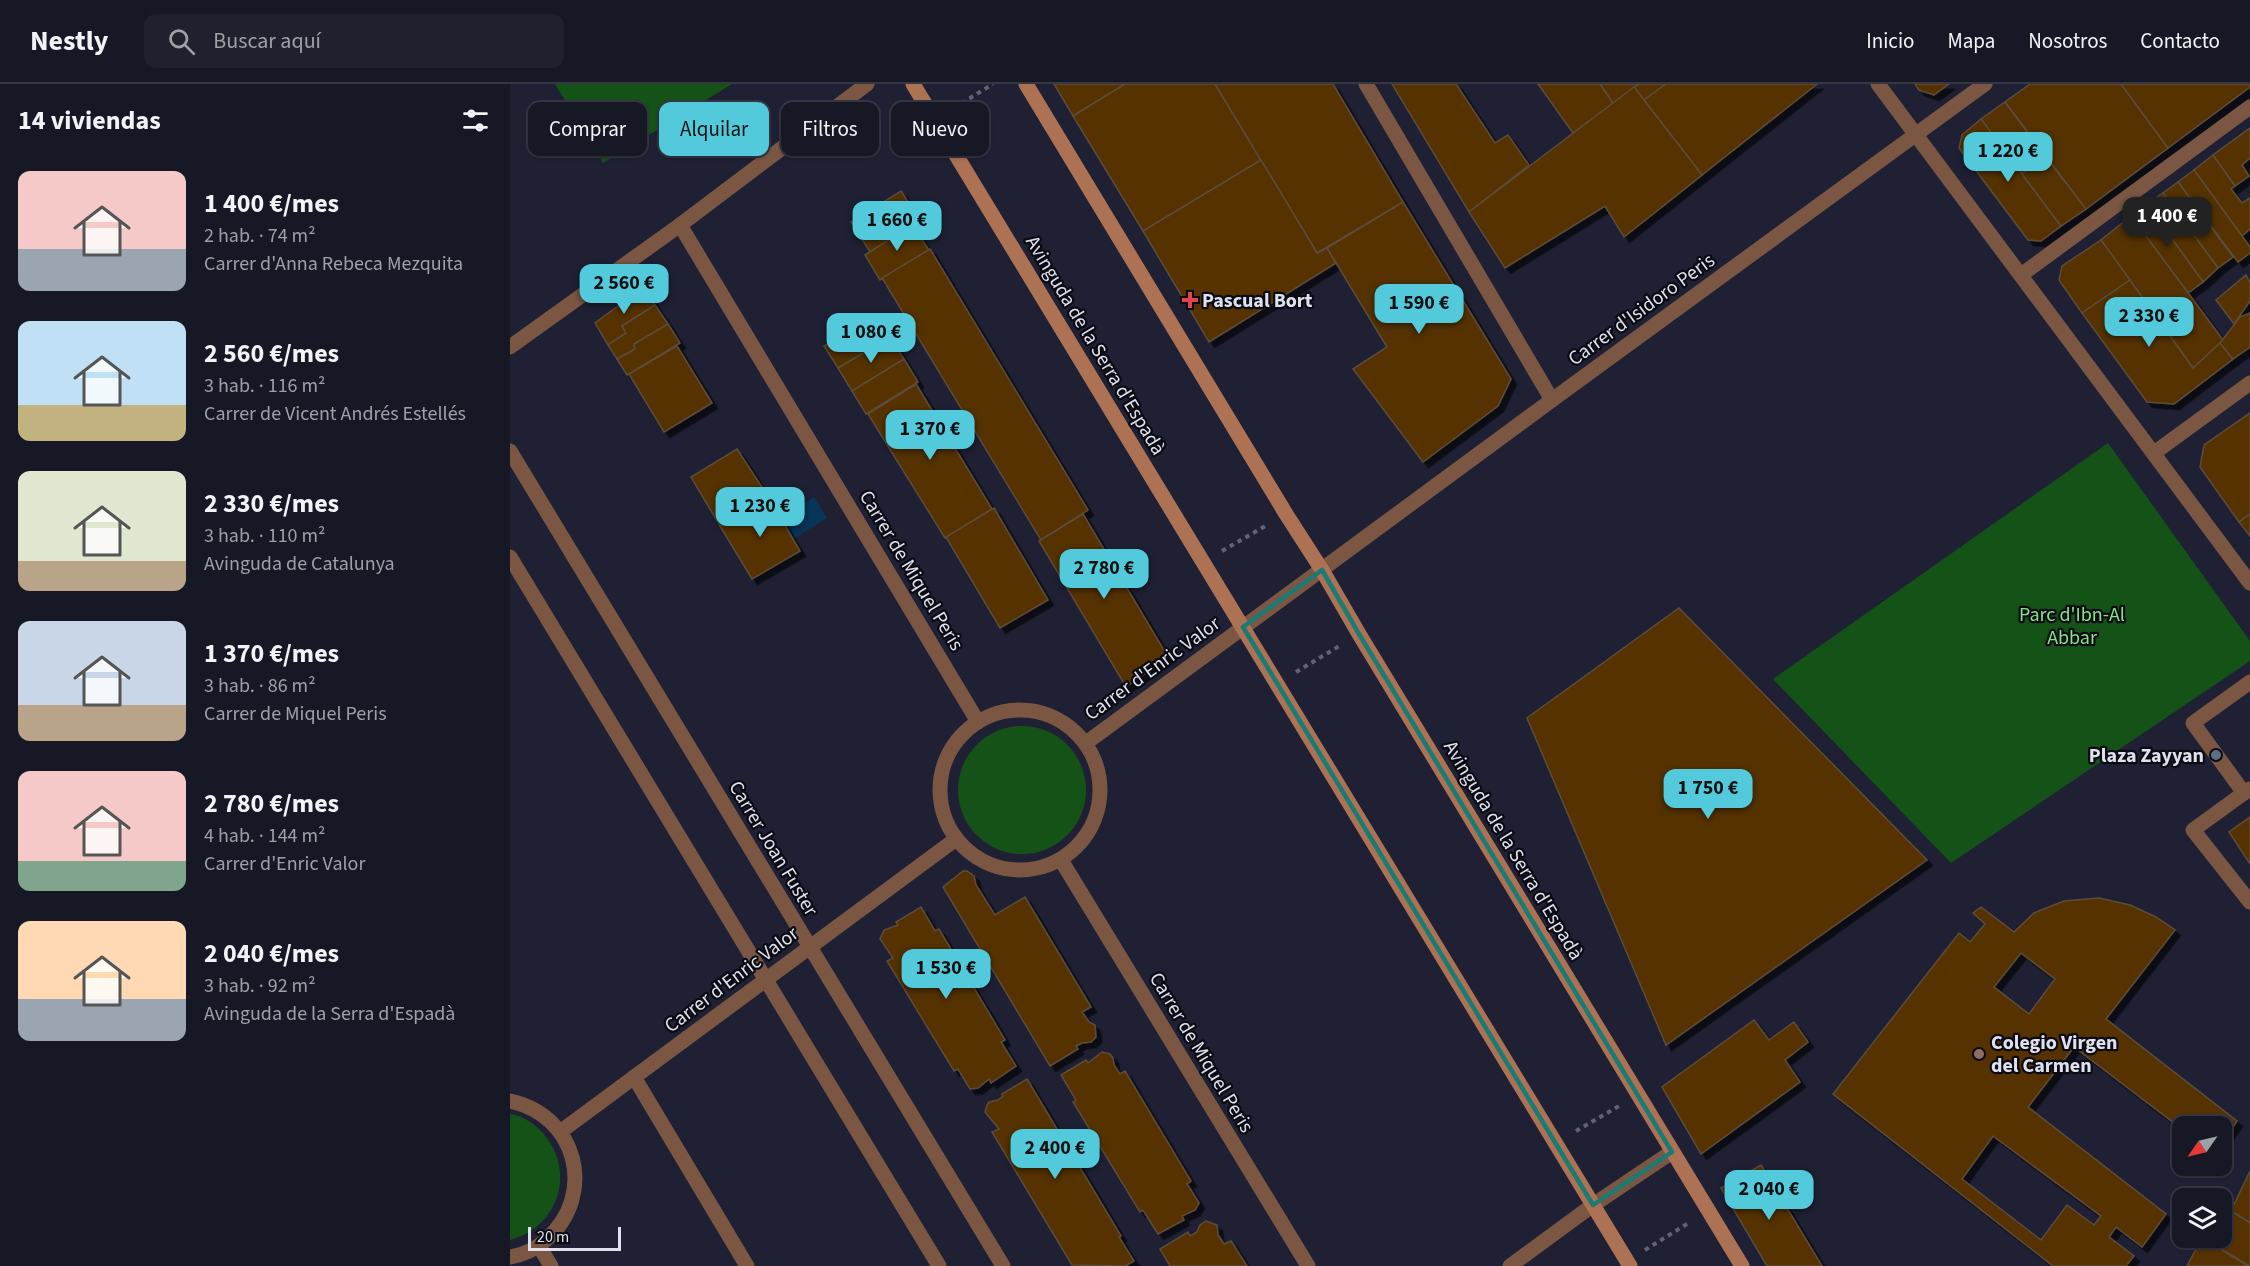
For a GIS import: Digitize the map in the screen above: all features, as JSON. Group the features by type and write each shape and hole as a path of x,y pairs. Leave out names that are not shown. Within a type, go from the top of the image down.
{"street":[{"path":"510,347 680,225 867,84"},
{"name":"Avinguda de la Serra d'Espadà","path":"913,84 1629,1263"},
{"name":"Avinguda de la Serra d'Espadà","path":"1026,84 1742,1266"},
{"path":"1366,84 1552,400"},
{"path":"1878,84 2250,583"},
{"name":"Carrer d'Isidoro Peris","path":"1322,570 1985,84"},
{"path":"2021,275 2250,107"},
{"name":"Carrer de Miquel Peris","path":"680,225 978,722"},
{"path":"2154,453 2250,383"},
{"name":"Carrer Joan Fuster","path":"510,451 1003,1266"},
{"path":"510,556 939,1266"},
{"path":"1243,627 1322,570"},
{"name":"Carrer d'Enric Valor","path":"1086,743 1243,627"},
{"path":"2250,682 2193,723 2247,791 2193,830 2250,902"},
{"path":"1024,710 1048,714 1069,726 1086,743 1098,767 1101,794 1095,820 1081,843 1061,860 1039,868 1016,871 993,866 973,855 956,839 944,815 940,789 945,762 958,739 978,722 1000,712 1024,710"},
{"name":"Carrer d'Enric Valor","path":"560,1132 956,839"},
{"name":"Carrer de Miquel Peris","path":"1061,860 1308,1266"},
{"path":"634,1077 747,1266"},
{"path":"510,1101 523,1104 544,1115 560,1132 572,1155 576,1181 571,1206 558,1229 539,1246 510,1257"},
{"path":"1510,1266 1593,1204 1672,1152"},
{"path":"539,1246 551,1266"}],"path":[{"path":"1203,562 1286,514"},
{"path":"1277,683 1359,634"},
{"path":"1556,1144 1638,1095"},
{"path":"1629,1263 1708,1211"}],"highlighted area":[{"path":"1322,570 1359,634 1672,1152 1593,1205 1243,627"}],"green space":[{"path":"555,84 732,84 703,102 659,102 659,129 647,136 647,102 566,102"},
{"path":"599,156 614,156 603,163"},
{"name":"Parc d'Ibn-Al Abbar","path":"2108,443 2250,641 2250,661 1951,863 1773,679"},
{"path":"1022,726 1047,731 1067,745 1081,765 1086,790 1081,815 1067,835 1047,849 1022,854 997,849 977,835 963,815 958,790 963,765 977,745 997,731"},
{"path":"510,1114 533,1124 551,1144 558,1160 560,1177 558,1193 552,1208 542,1222 528,1233 510,1240"}],"water":[{"path":"814,497 827,518 793,539 780,517"}],"building":[{"path":"1054,84 1125,84 1073,116"},
{"path":"1125,84 1215,84 1261,160 1143,231 1073,116"},
{"path":"1215,84 1333,84 1403,202 1317,253"},
{"path":"1392,84 1456,84 1495,143 1508,135 1529,165 1469,212"},
{"path":"1538,84 1600,84 1613,103 1573,133"},
{"path":"1600,84 1640,84 1613,103"},
{"path":"1640,84 1666,84 1644,100 1634,87"},
{"path":"1666,84 1817,84 1702,175 1644,100"},
{"path":"1915,84 1949,84 1934,95 1919,90"},
{"path":"2030,84 2121,84 2168,148 2086,209 2005,102"},
{"path":"2121,84 2250,84 2250,87 2168,148"},
{"path":"1634,87 1702,175 1624,237 1605,206 1505,268 1469,212"},
{"path":"2005,102 2045,156 2022,174 1981,119"},
{"path":"1981,119 2061,226 2041,241 2028,240 1959,148 1962,135"},
{"path":"2250,128 2250,158 2242,165 2249,176 2235,186 2213,155"},
{"path":"2213,155 2235,186 2231,189 2242,203 2250,198 2250,229 2242,236 2194,170"},
{"path":"2045,156 2086,209 2061,226 2022,174"},
{"path":"1261,160 1317,253 1327,248 1336,263 1209,342 1143,231"},
{"path":"2194,170 2250,247 2250,253 2238,262 2178,182"},
{"path":"2178,182 2233,257 2218,268 2163,193"},
{"path":"901,191 920,220 870,252 851,222"},
{"path":"2163,193 2218,268 2203,282 2147,204"},
{"path":"1403,202 1511,379 1498,406 1423,462 1353,369 1387,347 1327,248"},
{"path":"2147,204 2203,282 2188,293 2131,216"},
{"path":"2131,216 2223,340 2193,368 2101,240"},
{"path":"912,225 929,250 880,280 865,255"},
{"path":"2101,240 2130,280 2082,313 2059,280 2062,266"},
{"path":"930,249 1088,510 1041,540 882,278"},
{"path":"2246,275 2250,283 2250,301 2234,324 2216,300"},
{"path":"2130,280 2193,368 2220,343 2233,359 2174,404 2147,402 2082,313"},
{"path":"645,286 655,305 622,326 626,333 608,345 595,323"},
{"path":"655,305 668,324 634,344 635,349 617,359 608,345 626,333 622,326"},
{"path":"2250,313 2250,347 2233,359 2220,343 2240,317"},
{"path":"876,314 890,337 838,368 824,346"},
{"path":"668,324 680,343 627,375 617,359 635,349 634,344"},
{"path":"890,337 904,359 852,391 838,368"},
{"path":"677,346 712,403 664,432 629,374"},
{"path":"904,359 918,382 866,414 852,391"},
{"path":"916,384 992,509 945,538 868,414"},
{"path":"2250,413 2250,514 2239,522 2200,467 2204,445"},
{"path":"737,449 769,498 720,526 691,477"},
{"path":"769,498 800,551 752,579 720,526"},
{"path":"994,508 1048,600 1000,628 946,537"},
{"path":"1083,514 1168,657 1126,687 1039,541"},
{"path":"2250,514 2250,536 2239,522"},
{"path":"1679,608 1927,860 1666,1045 1527,718"},
{"path":"2250,817 2250,864 2229,832"},
{"path":"963,871 974,876 976,885 995,915 1025,897 1091,1007 1082,1012 1089,1022 1095,1025 1096,1037 1091,1042 1076,1046 1078,1049 1050,1066 943,887"},
{"path":"2099,898 2130,905 2156,917 2175,930 2106,1019 2231,1116 2172,1116 2172,1121 2074,1047 2028,1107 2166,1214 2142,1247 2116,1227 2109,1237 2134,1256 2126,1266 2053,1266 1833,1094 1959,933 1970,942 1985,924 1973,913 1981,907 2014,932 2034,913 2064,901","holes":["2021,953 2055,979 2029,1014 1994,987","1993,1136 2101,1216 2094,1225 2067,1205 2041,1240 1962,1179"]},
{"path":"921,907 935,931 939,929 1005,1040 1001,1042 1016,1066 991,1083 989,1079 978,1088 970,1089 958,1069 954,1071 887,961 893,958 880,939 884,930 898,925 896,922"},
{"path":"1754,1020 1769,1040 1794,1022 1808,1042 1785,1060 1800,1082 1701,1154 1662,1087"},
{"path":"1102,1052 1110,1054 1120,1074 1125,1071 1191,1181 1187,1184 1199,1203 1195,1210 1182,1216 1184,1220 1158,1234 1143,1210 1140,1212 1073,1102 1076,1100 1061,1075 1086,1060 1088,1063"},
{"path":"1027,1079 1121,1236 1119,1237 1134,1261 1125,1266 1072,1265 992,1132 999,1129 985,1112 987,1105 989,1102 998,1100 1003,1096 1002,1094"},
{"path":"2232,1117 2237,1121 2232,1128"},
{"path":"1761,1165 1822,1266 1767,1266 1721,1188"},
{"path":"2250,1171 2250,1223 2232,1212"},
{"path":"2232,1211 2250,1223 2250,1266 2219,1248 2232,1248"},
{"path":"1206,1221 1217,1225 1218,1235 1224,1244 1231,1241 1247,1266 1170,1266 1160,1249 1188,1232 1190,1236 1197,1232 1200,1225"},
{"path":"2197,1248 2218,1248 2248,1266 2187,1266"}],"place":[{"name":"Pascual Bort","path":"1190,300"},
{"name":"Plaza Zayyan","path":"2216,755"},
{"name":"Colegio Virgen del Carmen","path":"1979,1054"}]}
